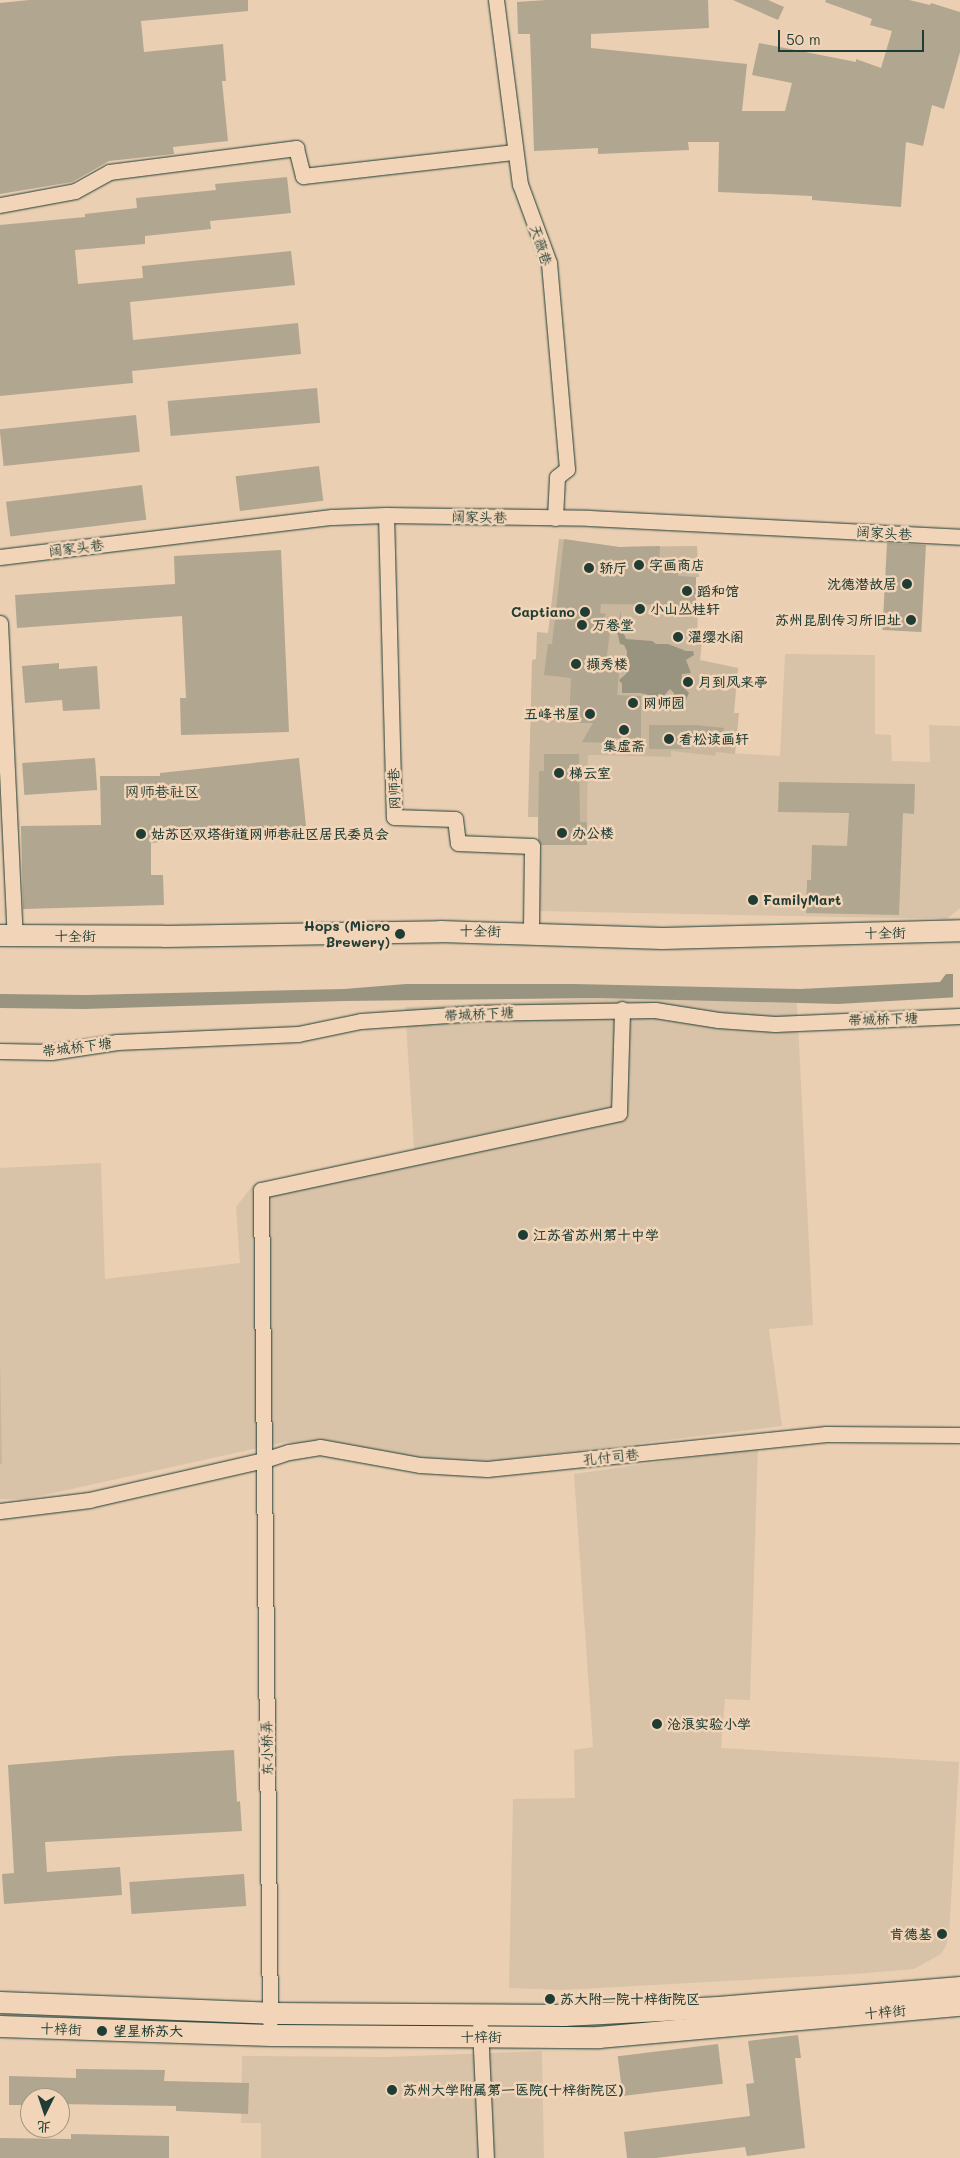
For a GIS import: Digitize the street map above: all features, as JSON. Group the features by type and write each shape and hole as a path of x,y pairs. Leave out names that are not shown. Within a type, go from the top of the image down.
{"street":[{"name":"天薇巷","path":"496,0 520,184 549,264 567,469 558,477 555,518"},
{"path":"0,205 75,191 109,172 296,148 304,176 516,152"},
{"name":"阔家头巷","path":"0,557 332,517 386,515 555,518 960,537"},
{"name":"网师巷","path":"386,515 394,817 455,819 458,843 532,846 532,932"},
{"path":"0,623 7,936"},
{"name":"十全街","path":"7,936 164,936 360,931 532,932 662,938 960,930"},
{"name":"带城桥下塘","path":"0,1051 51,1052 117,1042 298,1034 371,1020 477,1013 622,1009 655,1010 718,1020 775,1024 960,1016"},
{"name":"东小桥弄","path":"271,2035 261,1190 619,1113 622,1009"},
{"name":"孔付司巷","path":"0,1511 89,1500 264,1460 289,1452 320,1447 420,1465 487,1469 826,1434 960,1435"},
{"name":"十梓街","path":"0,2026 271,2035 480,2026 564,2015 698,2008 960,1987"},
{"name":"十梓街","path":"0,2002 270,2013 480,2026 598,2037 960,2005"},
{"path":"480,2026 486,2158"}],"shaded area":[{"name":"网师园","path":"559,539 619,547 697,546 699,577 696,577 696,605 698,606 697,638 702,640 700,660 738,668 734,713 739,713 735,754 716,752 715,756 671,751 671,757 588,755 587,845 538,845 538,817 528,817 532,660 536,659 537,632 548,633"},
{"path":"621,611 620,625 626,639 652,641 656,644 668,644 686,651 693,651 694,655 686,660 691,673 682,674 681,685 689,693 681,711 677,710 671,701 674,693 670,689 662,698 640,693 622,693 622,684 619,680 626,674 627,651 624,645 620,644 617,631"},
{"path":"785,654 875,655 875,734 891,735 892,761 930,762 929,725 960,726 960,908 947,919 537,911 538,845 587,845 588,755 670,757 671,751 715,756 715,752 780,756"},
{"path":"946,974 960,974 960,997 838,1004 600,998 344,1001 84,1009 0,1008 0,994 85,995 344,989 406,984 574,984 800,989 940,982"},
{"name":"江苏省苏州第十中学","path":"600,998 667,998 797,1003 813,1325 769,1329 782,1426 453,1466 286,1442 26,1499 0,1499 0,1168 101,1163 105,1279 240,1263 236,1207 253,1185 415,1165 405,1007"},
{"path":"0,1358 2,1464 0,1464"},
{"name":"沧浪实验小学","path":"758,1448 750,1700 725,1699 721,1748 959,1762 949,1935 946,1946 941,1954 914,1969 562,1990 509,1988 513,1799 575,1798 574,1750 593,1747 574,1474"},
{"name":"苏州大学附属第一医院(十梓街院区)","path":"542,2051 544,2158 261,2158 261,2123 241,2123 242,2056 386,2057"}],"pier":[{"path":"953,973 960,973 960,1000 953,1000"}],"building":[{"path":"29,0 248,0 248,11 141,21 144,52 223,44 226,81 222,81 228,141 173,147 174,154 109,161 72,182 0,194 0,3"},
{"path":"547,0 708,0 709,28 591,34 591,48 747,64 742,111 785,111 792,83 752,75 759,43 856,62 856,59 881,68 892,31 870,25 872,19 825,2 826,0 909,0 930,5 931,3 960,12 960,52 944,109 932,105 923,146 906,142 901,207 812,200 812,196 718,192 719,142 688,142 689,150 598,154 598,148 534,151 530,34 518,34 517,2"},
{"path":"733,0 768,0 784,7 778,20"},
{"path":"287,177 291,213 210,221 211,229 145,236 145,244 75,250 78,284 143,278 142,266 291,251 295,285 130,302 133,340 298,323 301,354 132,371 133,383 0,396 0,225 85,217 85,214 137,208 136,198 216,190 215,184"},
{"path":"317,388 320,423 171,436 168,401"},
{"path":"136,415 140,452 4,466 0,429"},
{"path":"319,466 323,501 240,511 236,476"},
{"path":"142,485 146,520 10,536 6,502"},
{"path":"564,539 619,547 660,546 659,562 678,563 678,576 696,577 696,605 601,604 600,613 606,614 604,618 611,623 605,671 619,672 617,695 641,696 641,739 611,738 612,743 582,742 593,723 569,723 571,678 544,675 548,644 552,644"},
{"name":"沈德潜故居","path":"887,543 926,545 921,632 882,630"},
{"path":"281,550 289,732 181,735 180,698 186,698 182,616 17,628 15,595 175,584 174,556"},
{"path":"59,663 59,669 97,666 100,709 63,711 62,700 25,703 22,666"},
{"path":"649,725 696,725 724,728 723,746 690,743 690,749 649,749"},
{"path":"544,754 579,754 580,822 587,822 587,845 541,845 538,839 539,771 544,771"},
{"path":"95,758 97,790 24,795 22,763"},
{"path":"299,758 306,826 151,843 151,875 163,875 164,905 23,909 21,826 101,825 100,776 160,776 160,773"},
{"path":"779,782 915,784 914,814 903,813 899,915 806,913 807,880 811,880 812,845 847,846 849,813 778,812"},
{"path":"234,1750 237,1802 240,1801 242,1831 45,1842 47,1872 120,1867 122,1895 4,1904 2,1874 14,1873 8,1765 118,1756"},
{"path":"244,1874 246,1906 132,1914 129,1882"},
{"path":"798,2035 801,2058 795,2058 805,2148 747,2156 745,2147 656,2158 627,2158 624,2132 750,2116 746,2084 754,2083 748,2041"},
{"path":"718,2044 723,2084 623,2096 618,2056"},
{"path":"76,2069 165,2070 164,2081 249,2083 248,2114 176,2111 176,2106 70,2104 70,2088 20,2088 20,2105 9,2105 9,2076 76,2078"},
{"path":"71,2134 169,2136 169,2158 0,2158 0,2138 71,2139"}],"place":[{"name":"字画商店","path":"639,565"},
{"name":"轿厅","path":"589,568"},
{"name":"沈德潜故居","path":"907,584"},
{"name":"蹈和馆","path":"687,591"},
{"name":"小山丛桂轩","path":"640,609"},
{"name":"Captiano","path":"585,612"},
{"name":"苏州昆剧传习所旧址","path":"911,620"},
{"name":"万卷堂","path":"582,625"},
{"name":"濯缨水阁","path":"678,637"},
{"name":"撷秀楼","path":"576,664"},
{"name":"月到风来亭","path":"688,682"},
{"name":"网师园","path":"633,703"},
{"name":"五峰书屋","path":"590,714"},
{"name":"集虚斋","path":"624,730"},
{"name":"看松读画轩","path":"669,739"},
{"name":"梯云室","path":"559,773"},
{"name":"办公楼","path":"562,833"},
{"name":"姑苏区双塔街道网师巷社区居民委员会","path":"141,834"},
{"name":"FamilyMart","path":"753,900"},
{"name":"Hops (Micro Brewery)","path":"400,934"},
{"name":"江苏省苏州第十中学","path":"523,1235"},
{"name":"沧浪实验小学","path":"657,1724"},
{"name":"肯德基","path":"942,1934"},
{"name":"苏大附一院十梓街院区","path":"550,1999"},
{"name":"望星桥苏大","path":"102,2031"},
{"name":"苏州大学附属第一医院(十梓街院区)","path":"392,2090"}],"district":[{"name":"网师巷社区","path":"162,792"}]}
